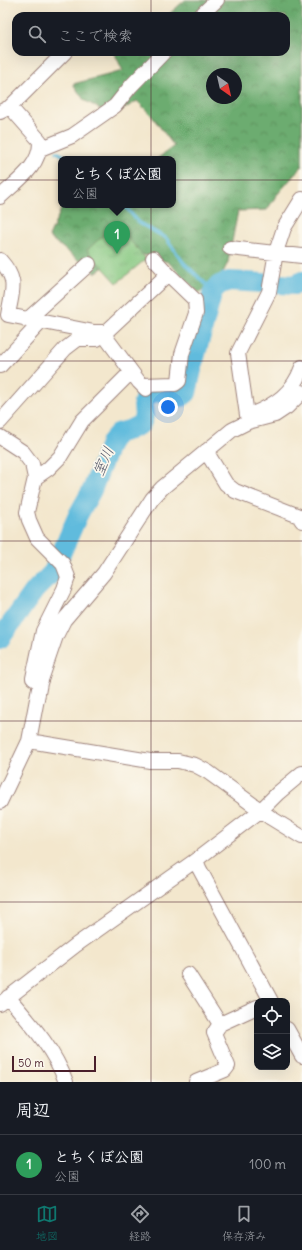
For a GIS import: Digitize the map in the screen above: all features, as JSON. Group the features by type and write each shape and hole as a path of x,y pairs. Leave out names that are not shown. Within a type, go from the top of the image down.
{"street":[{"path":"204,12 217,0"},
{"path":"0,197 38,158 40,148 40,141 5,109 60,56"},
{"path":"40,148 72,136 115,106 131,86 160,56"},
{"path":"248,419 238,353 270,285 276,252 284,228 302,199"},
{"path":"230,248 302,256"},
{"path":"0,260 10,271 13,281 8,315 106,336 131,372 144,387 175,384 179,381 182,354 196,313 195,300 153,258"},
{"path":"27,320 90,264"},
{"path":"0,422 65,349 78,339 106,336 168,274"},
{"path":"0,366 41,322"},
{"path":"0,802 6,777 29,741 40,683 56,636 64,620 104,573 152,499 162,488 227,434 285,396 302,367"},
{"path":"35,478 48,469 60,457 82,420 131,372"},
{"path":"248,419 275,415 287,407 302,392"},
{"path":"0,437 28,458 34,471 35,478 28,512 29,520 37,538 63,564 68,577 64,589 43,631 36,657 33,678 40,683"},
{"path":"206,451 226,484 235,491 299,516 302,520"},
{"path":"29,741 150,761 178,761 195,765 208,772 260,811 302,837"},
{"path":"66,1082 61,1068 43,1038 4,1000 76,945 196,860 260,811 278,793 302,774"},
{"path":"196,860 269,998"},
{"path":"188,974 220,1024"},
{"path":"196,1082 225,1070 228,1066 214,1033 220,1024 254,1008"},
{"path":"290,1034 302,1056"}],"green space":[{"path":"185,0 302,0 302,166 276,196 267,210 238,211 228,262 221,277 199,293 168,262 128,250 95,273 49,237 62,208 176,208 176,156 161,156 174,146 151,115 137,101 112,116 84,100 73,84 123,71 116,56 290,56 290,12 172,12"},
{"path":"116,224 146,259 117,283 87,250"}],"waterway":[{"path":"57,152 64,156"},
{"path":"126,208 139,223 166,238 183,262 213,291"},
{"name":"室川","path":"0,639 35,590 53,572 78,515 92,490 111,441 118,433 129,430 141,424 144,416 143,403 145,396 156,392 182,397 187,393 213,291 219,285 229,281 295,285 302,281"}],"place":[{"name":"とちくぼ公園","path":"117,254"}]}
